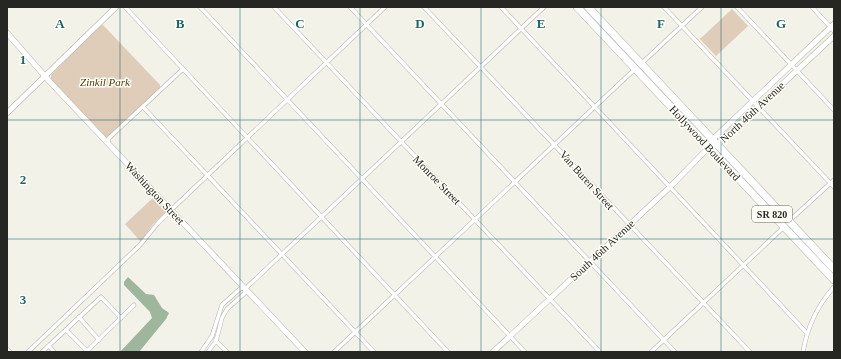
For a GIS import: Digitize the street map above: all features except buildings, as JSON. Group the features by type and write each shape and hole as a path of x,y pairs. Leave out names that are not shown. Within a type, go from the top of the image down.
{"highway":[{"name":"Hollywood Boulevard","path":"577,7 834,280"},
{"name":"Hollywood Boulevard","path":"587,8 642,63 834,269"},
{"path":"612,45 618,46 635,63 642,63"},
{"path":"635,69 643,71 657,86 662,85"},
{"path":"757,198 766,203 783,221 789,221"},
{"path":"784,227 791,228 806,244 811,244"},
{"path":"820,265 826,266 834,274"}],"street":[{"path":"8,111 116,7"},
{"path":"125,7 448,352"},
{"path":"200,7 525,352"},
{"name":"Monroe Street","path":"274,7 600,352"},
{"path":"350,7 674,352"},
{"path":"28,352 140,245 171,210 384,7"},
{"name":"Van Buren Street","path":"424,7 750,352"},
{"path":"501,7 806,332"},
{"path":"208,352 216,341 222,318 227,309 245,293 245,289 544,7"},
{"path":"664,7 834,187"},
{"path":"642,63 702,7"},
{"path":"738,7 834,110"},
{"path":"812,7 833,27"},
{"name":"North 46th Avenue","path":"716,142 752,101 833,27"},
{"name":"Washington Street","path":"7,33 45,76 305,352"},
{"name":"North 46th Avenue","path":"709,147 758,107 834,36"},
{"path":"334,352 635,69"},
{"path":"108,142 109,138 184,70"},
{"path":"143,107 374,352"},
{"name":"South 46th Avenue","path":"493,352 670,187 709,147"},
{"path":"789,221 834,180"},
{"path":"650,352 784,227"},
{"path":"201,352 212,336 222,305 241,288 245,289"},
{"path":"803,352 806,332 821,305 834,288"},
{"path":"42,352 101,297 121,318"},
{"path":"66,330 87,352 134,305"},
{"path":"79,317 99,340"},
{"path":"212,336 227,352"},
{"path":"49,346 54,352"},
{"path":"7,349 10,352"}],"green space":[{"path":"732,9 748,26 716,56 700,39"},
{"name":"Zinkil Park","path":"103,25 160,85 160,88 109,137 105,138 51,79 51,75 99,26"},
{"path":"155,196 165,207 166,212 153,224 141,242 125,224"}],"shaded area":[{"path":"128,277 146,294 154,295 162,308 169,313 166,319 139,352 120,352 152,318 150,312 124,285 124,282"}]}
